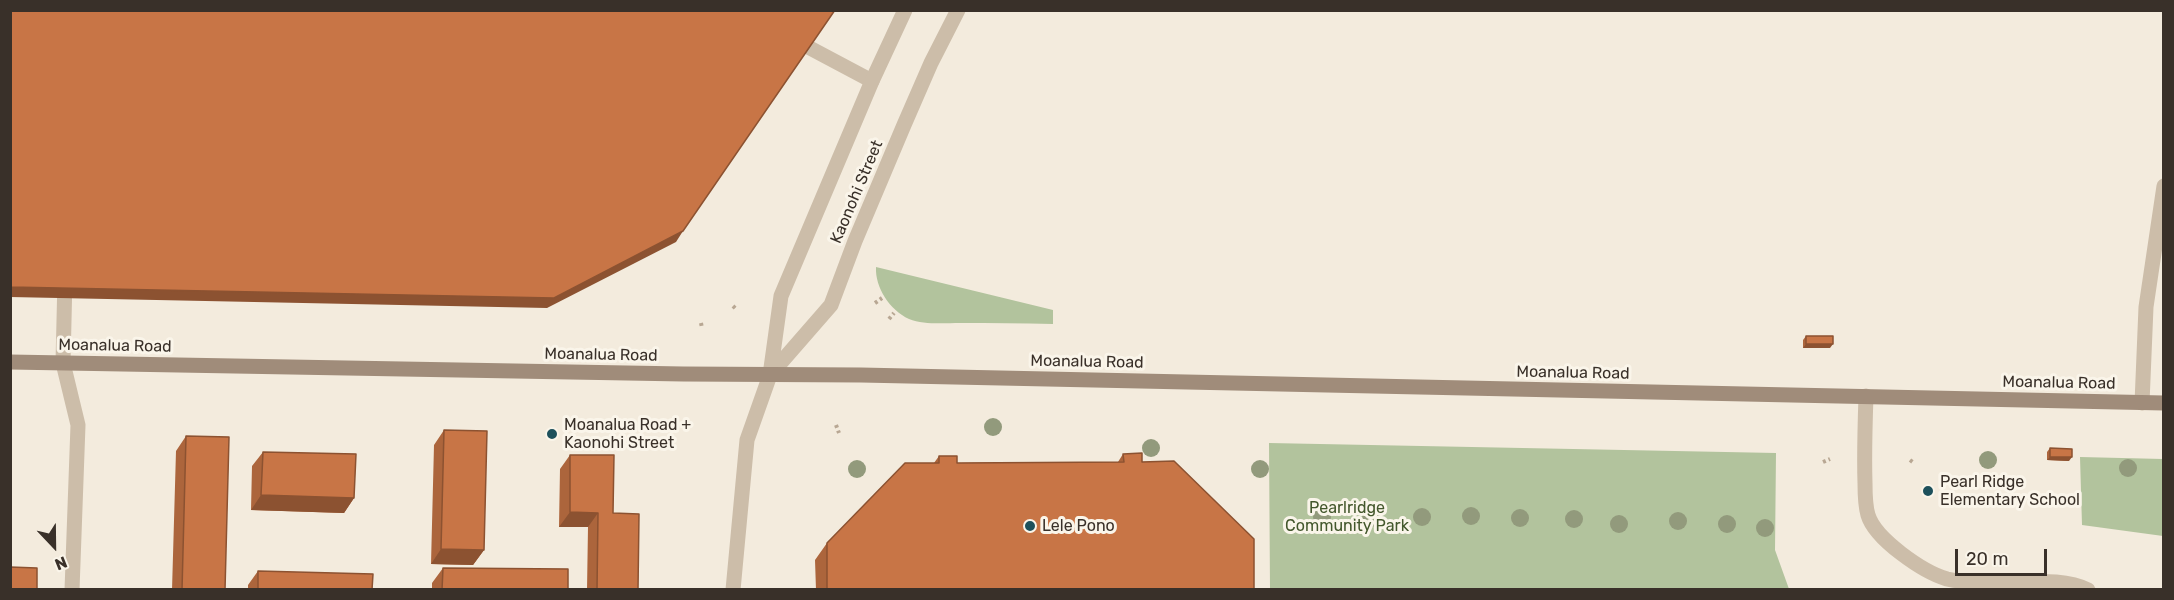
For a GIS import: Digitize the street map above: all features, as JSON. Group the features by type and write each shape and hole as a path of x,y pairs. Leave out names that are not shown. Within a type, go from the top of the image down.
{"main road":[{"name":"Moanalua Road","path":"10,362 1866,396 2163,404"}],"street":[{"path":"774,10 779,24 808,47 872,81"},
{"name":"Kaonohi Street","path":"733,590 747,440 770,375 781,296 872,81 905,10"},
{"name":"Kaonohi Street","path":"770,375 831,305 855,241 904,125 958,10"},
{"path":"2142,403 2146,307 2163,186"},
{"path":"65,267 63,363 78,425 72,590"},
{"path":"1866,396 1866,507 1874,529 1883,539 1917,563 1947,579 2051,583 2080,586 2088,590"}],"path":[{"path":"874,303 882,298"},
{"path":"889,319 894,313"},
{"path":"836,425 838,433"},
{"path":"1823,462 1830,459"}],"green space":[{"path":"876,267 1053,310 1053,324 915,321 902,315 885,298 878,283"},
{"name":"Pearlridge Community Park","path":"1269,443 1776,453 1775,550 1789,589 1270,589"},
{"path":"2080,457 2163,459 2163,536 2082,525"}],"building":[{"path":"10,10 835,10 683,231 554,298 10,287"},
{"path":"1806,336 1833,336 1833,344 1806,344"},
{"path":"444,430 487,431 484,550 441,549"},
{"path":"186,436 229,437 225,590 182,590"},
{"path":"2050,448 2072,449 2072,457 2050,457"},
{"path":"263,452 356,454 354,498 261,495"},
{"name":"Lele Pono","path":"1142,453 1142,462 1174,461 1254,539 1254,590 827,590 827,543 905,463 939,463 939,456 957,456 957,463 1124,462 1123,454"},
{"path":"570,455 614,455 613,513 639,514 638,590 597,590 598,513 570,512"},
{"path":"10,567 37,568 37,590 10,590"},
{"path":"443,568 568,569 568,590 442,590"},
{"path":"258,571 373,574 372,590 258,590"}],"place":[{"name":"Moanalua Road + Kaonohi Street","path":"552,434"},
{"name":"Pearl Ridge Elementary School","path":"1928,491"},
{"name":"Lele Pono","path":"1030,526"}]}
